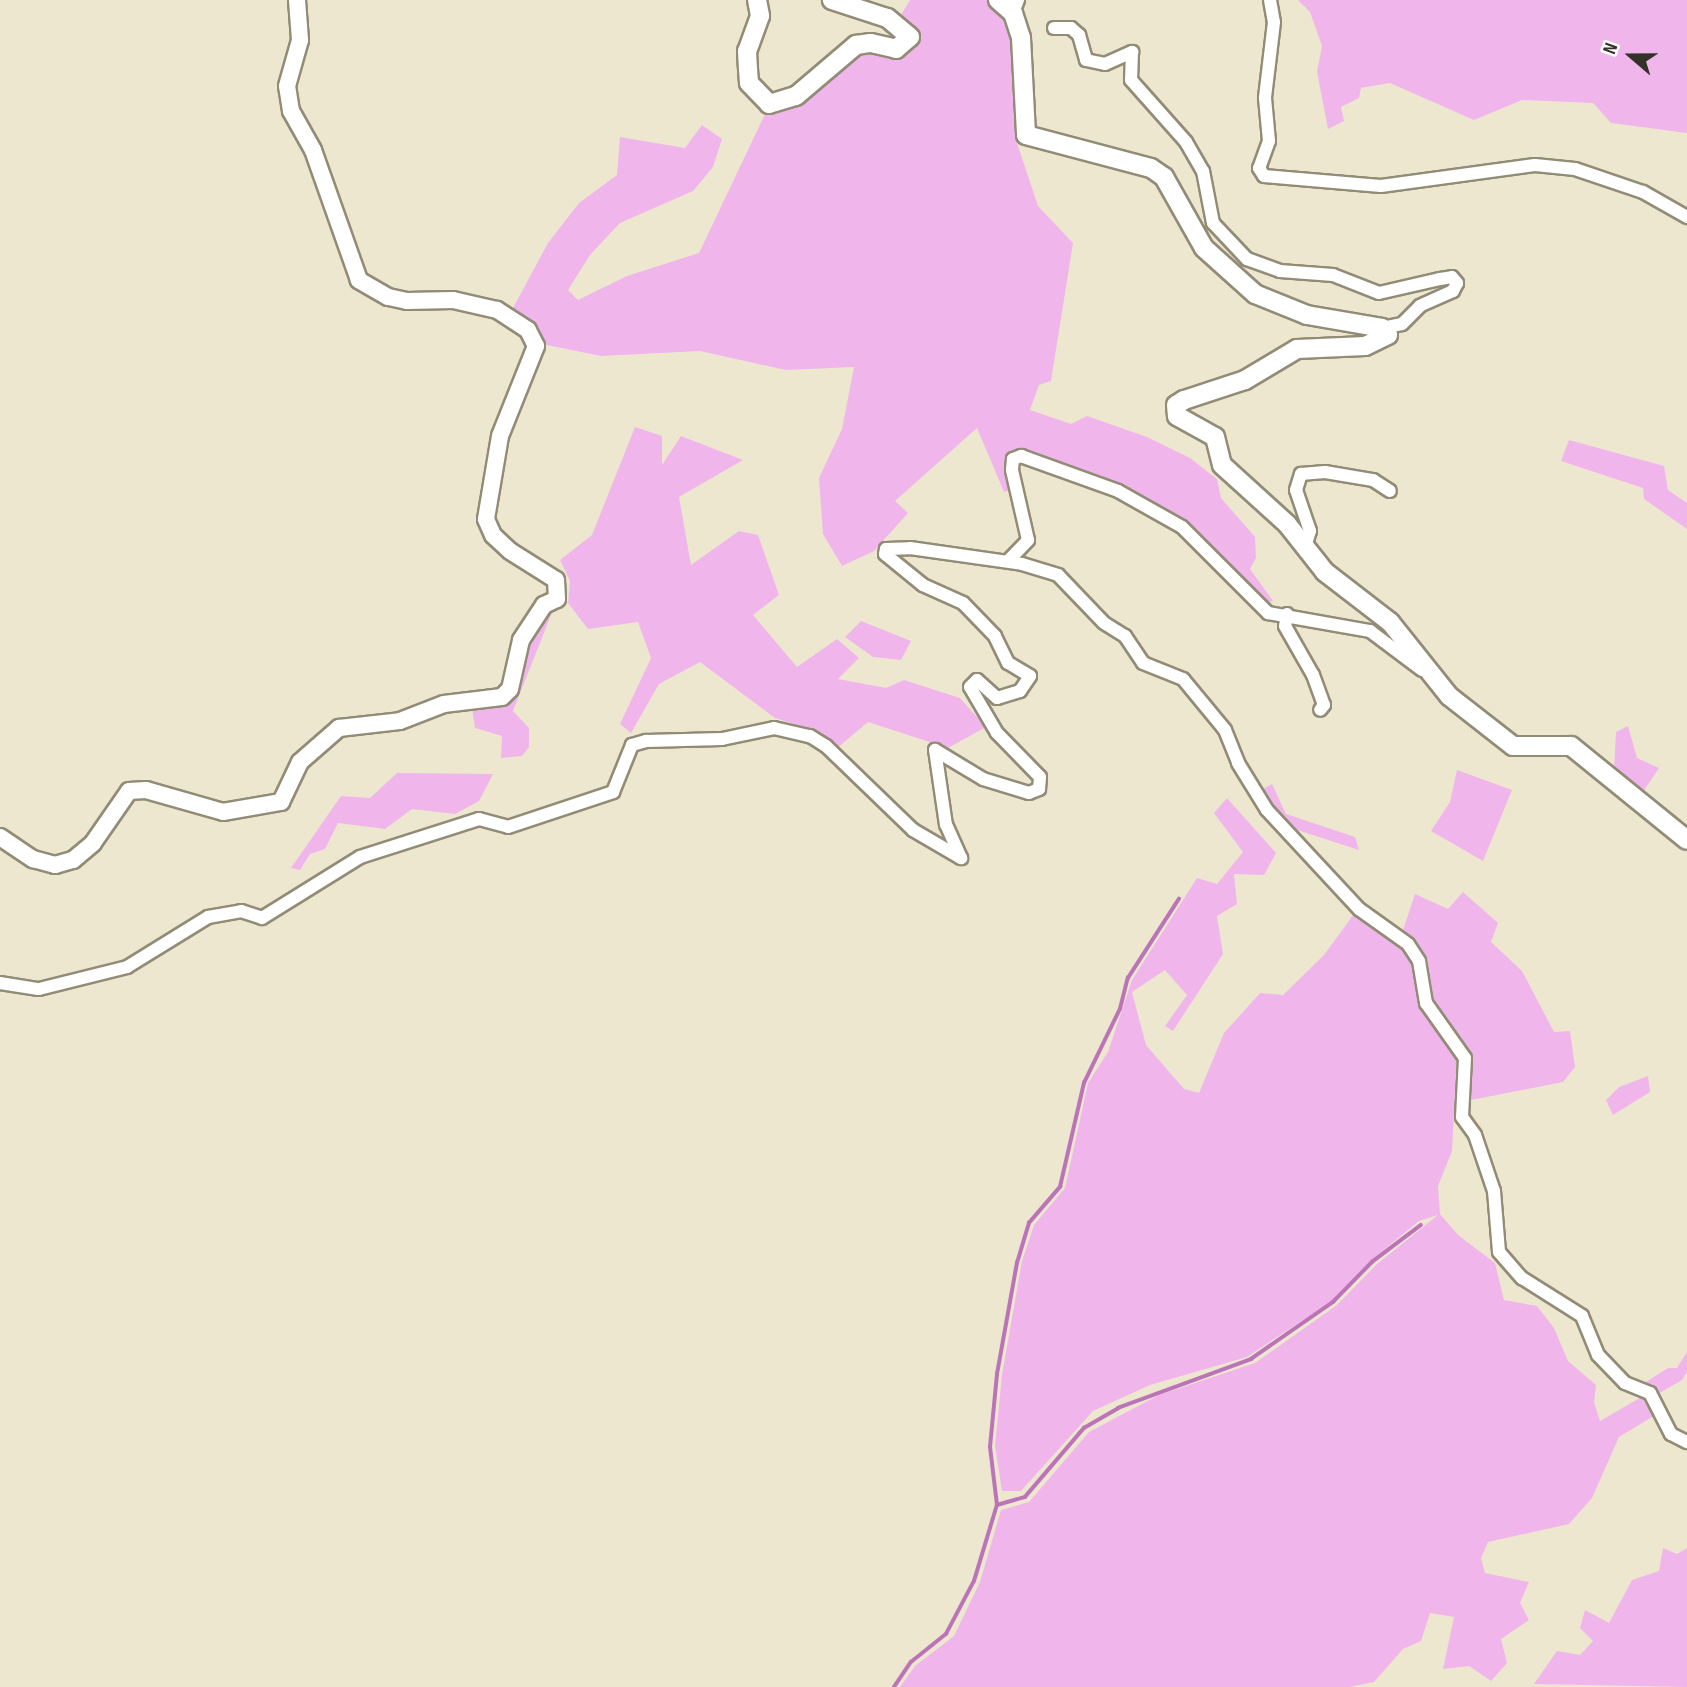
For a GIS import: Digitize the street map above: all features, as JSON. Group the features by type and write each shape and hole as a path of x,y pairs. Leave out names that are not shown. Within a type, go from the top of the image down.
{"main road":[{"path":"757,0 760,16 747,51 749,83 769,104 796,96 856,45 872,43 896,49 910,37 887,18 832,0"},
{"path":"998,0 1015,6 1025,75 1026,135 1151,168 1164,177 1204,248 1255,294 1307,315 1382,328 1388,335 1379,343 1297,349 1245,380 1175,405 1177,416 1215,437 1222,465 1287,524 1325,572 1390,622 1449,696 1513,746 1560,743 1579,751 1687,840"}],"street":[{"path":"0,837 33,859 55,865 73,860 93,843 129,791 146,790 223,811 281,802 300,762 339,728 400,721 444,705 502,697 510,689 521,640 544,605 557,599 556,580 501,543 486,519 500,436 536,346 528,330 497,310 453,300 407,301 388,297 359,280 313,150 291,111 287,86 300,40 297,0"},
{"path":"1270,0 1274,22 1265,98 1269,141 1259,168 1264,176 1381,186 1535,165 1575,169 1643,192 1687,218"},
{"path":"1054,28 1071,28 1079,35 1086,60 1105,64 1132,52 1131,80 1186,142 1203,170 1213,223 1247,259 1280,271 1333,275 1379,293 1452,277 1457,283 1453,291 1420,306 1402,324 1382,328"},
{"path":"1008,561 1028,540 1012,470 1013,459 1021,456 1061,467 1140,502 1182,527 1255,604 1268,613 1287,614 1370,631 1436,680"},
{"path":"1305,547 1310,531 1296,490 1301,474 1325,472 1373,480 1390,491"},
{"path":"0,983 39,989 127,967 208,917 241,911 262,918 360,857 479,819 508,827 613,792 632,745 646,741 722,739 774,728 810,736 826,746 913,830 961,858 944,816 935,750 983,779 1029,793 1039,789 1040,777 997,733 970,687 977,680 997,698 1020,691 1030,676 1008,663 995,636 963,603 923,585 885,554 887,549 910,548 1008,561 1058,575 1104,624 1125,636 1143,663 1183,679 1225,730 1238,763 1267,810 1364,914 1408,944 1419,961 1426,1003 1465,1058 1462,1117 1485,1156 1494,1191 1499,1252 1522,1278 1582,1316 1598,1355 1618,1378 1650,1393 1671,1434 1687,1442"},
{"path":"1287,614 1285,626 1313,675 1324,705 1320,710"}],"shaded area":[{"path":"910,0 991,0 1007,20 1014,39 1019,100 1015,137 1038,206 1073,243 1051,381 1039,385 1030,410 1071,424 1087,416 1147,437 1190,458 1217,479 1221,498 1255,537 1256,558 1250,569 1273,601 1262,603 1185,523 1141,495 1043,455 1020,451 1014,489 1004,492 977,428 895,501 908,513 874,551 842,566 823,534 819,478 842,429 854,367 786,370 700,351 601,356 542,344 534,325 513,308 548,243 579,203 617,175 620,137 685,148 702,125 722,139 713,167 693,191 620,223 590,255 568,290 578,300 627,276 699,253 766,112 783,107 863,48 895,51 911,26 901,15"},
{"path":"1298,0 1687,0 1687,133 1611,123 1593,103 1522,100 1474,120 1390,83 1361,88 1359,98 1341,107 1344,121 1328,129 1317,72 1322,46 1310,12"},
{"path":"635,427 662,436 662,465 681,436 743,460 679,497 691,565 739,531 758,535 779,595 753,615 797,667 837,639 859,658 838,679 886,688 904,680 960,698 986,727 948,748 868,722 836,749 806,728 775,718 700,662 659,684 631,733 620,724 651,658 638,622 588,629 568,603 570,581 560,560 592,535"},
{"path":"1569,440 1664,466 1668,490 1687,503 1687,529 1644,499 1643,488 1561,461"},
{"path":"555,605 513,711 529,728 529,747 522,756 501,758 502,736 475,728 472,708 502,702 527,637"},
{"path":"861,621 911,641 901,660 873,657 845,637"},
{"path":"1628,726 1637,758 1659,768 1641,795 1614,770 1616,732"},
{"path":"1457,770 1512,790 1483,861 1431,831 1450,802"},
{"path":"397,773 493,774 479,801 455,814 412,809 385,829 338,823 325,849 310,854 300,870 291,868 341,796 370,798"},
{"path":"1272,784 1286,814 1355,837 1359,850 1285,826 1260,791"},
{"path":"1227,798 1276,853 1264,875 1234,874 1237,904 1217,916 1223,954 1173,1031 1165,1026 1187,995 1165,970 1132,992 1146,1045 1184,1089 1199,1093 1224,1033 1260,993 1283,995 1324,955 1354,914 1390,936 1412,961 1427,1016 1457,1055 1452,1151 1438,1186 1440,1214 1458,1235 1495,1263 1504,1300 1537,1306 1554,1328 1568,1361 1596,1385 1594,1402 1600,1421 1643,1396 1657,1414 1619,1437 1592,1498 1569,1524 1488,1542 1481,1558 1485,1573 1529,1582 1520,1603 1529,1620 1501,1639 1507,1663 1491,1681 1469,1666 1443,1669 1454,1617 1430,1613 1421,1641 1403,1649 1374,1682 1350,1687 900,1687 915,1666 954,1636 980,1582 1001,1510 1029,1502 1089,1432 1159,1395 1255,1363 1337,1305 1377,1264 1438,1215 1419,1221 1369,1262 1332,1301 1247,1357 1150,1385 1093,1411 1021,1491 1002,1491 995,1446 1002,1375 1022,1261 1034,1225 1065,1188 1088,1083 1108,1052 1132,980 1197,878 1217,884 1243,852 1214,813"},
{"path":"1463,892 1498,923 1491,942 1522,971 1554,1032 1570,1031 1575,1067 1563,1082 1466,1101 1469,1058 1462,1042 1431,1003 1423,960 1403,930 1415,894 1448,909"},
{"path":"1648,1076 1650,1092 1613,1115 1606,1100 1619,1087"},
{"path":"1687,1352 1687,1372 1682,1380 1658,1394 1641,1385 1668,1368 1677,1368"},
{"path":"1663,1548 1677,1554 1687,1548 1687,1687 1534,1684 1557,1651 1580,1655 1593,1641 1580,1628 1585,1610 1609,1623 1632,1580 1659,1571"}],"waterway":[{"path":"894,1687 911,1662 946,1634 974,1581 997,1505 990,1447 997,1374 1017,1263 1029,1223 1060,1187 1084,1083 1120,1009 1128,978 1179,899"},
{"path":"997,1505 1025,1497 1084,1428 1118,1408 1251,1359 1333,1302 1372,1262 1421,1225"}]}
